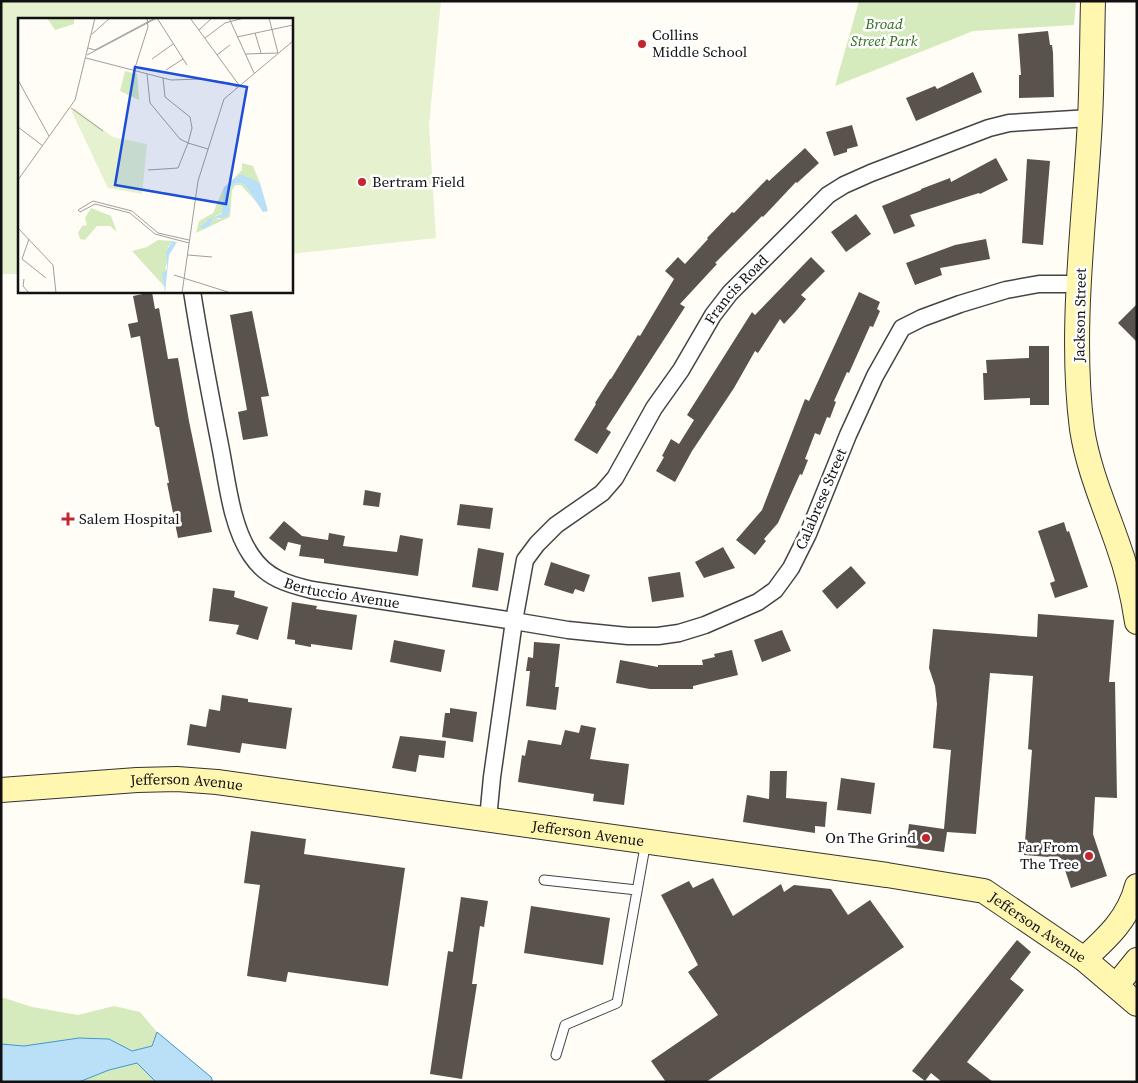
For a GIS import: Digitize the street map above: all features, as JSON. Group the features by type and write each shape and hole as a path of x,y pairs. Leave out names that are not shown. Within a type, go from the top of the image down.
{"main road":[{"name":"Jackson Street","path":"1094,1 1090,118 1080,284 1078,360 1082,430 1091,469 1127,574 1137,622"},
{"name":"Jefferson Avenue","path":"1,790 138,780 177,779 217,782 887,875 984,891 1084,959 1137,1004"},
{"path":"1084,959 1112,933 1126,915 1137,886"},
{"path":"1116,986 1137,960"}],"street":[{"name":"Francis Road","path":"514,621 525,560 537,544 556,525 602,493 615,478 654,408 681,370 713,315 730,293 828,195 844,185 871,173 989,128 1009,123 1090,118"},
{"name":"Calabrese Street","path":"514,621 628,636 658,636 679,633 705,625 758,602 775,590 791,568 808,534 848,435 875,376 902,328 953,306 1006,290 1039,284 1080,284"},
{"name":"Bertuccio Avenue","path":"192,292 231,501 240,534 251,556 265,572 286,584 312,590 514,621"},
{"path":"488,819 492,777 514,621"}],"lane":[{"path":"556,1055 566,1025 617,1003 646,841"},
{"path":"544,880 638,890"}],"green space":[{"name":"Bertram Field","path":"1,1 441,1 429,125 436,238 292,254 292,18 18,18 18,274 1,274"},
{"name":"Broad Street Park","path":"859,1 1076,1 1074,25 973,31 835,86"},
{"path":"1,997 32,1007 78,1015 114,1006 140,1012 157,1032 152,1046 132,1051 108,1039 79,1038 24,1046 1,1044"},
{"path":"137,1063 156,1082 79,1082 109,1070"}],"water":[{"path":"157,1032 211,1077 213,1082 156,1082 137,1063 109,1070 79,1082 1,1082 1,1044 24,1046 79,1038 109,1039 132,1051 152,1046"}],"building":[{"path":"1048,31 1053,53 1054,97 1019,98 1019,75 1021,75 1018,34"},
{"path":"973,72 982,92 916,121 906,98 935,86 937,89"},
{"path":"852,125 858,146 834,156 826,132"},
{"path":"805,148 819,163 796,182 715,263 717,264 680,304 685,307 606,429 611,432 597,454 574,440 595,403 638,335 640,336 674,279 665,271 678,257 685,264 732,212 734,213 767,179 769,181"},
{"path":"996,158 1008,180 980,194 910,215 915,226 894,234 882,206 950,178 951,182"},
{"path":"1027,159 1050,161 1043,245 1022,243"},
{"path":"856,214 871,234 846,252 831,232"},
{"path":"986,239 990,259 940,268 942,275 915,285 906,263 955,245"},
{"path":"811,257 825,271 801,295 806,299 796,311 784,324 780,319 758,353 755,351 734,388 692,451 675,482 656,471 671,439 679,444 694,420 687,415 752,312 755,315"},
{"path":"152,292 155,309 159,308 168,359 178,358 212,532 178,538 167,483 169,483 159,427 155,425 140,336 131,338 128,324 138,322 133,296"},
{"path":"859,292 880,302 877,309 880,311 873,327 870,326 849,373 847,372 834,401 836,402 830,418 827,417 820,435 815,433 805,459 808,460 802,475 800,474 778,523 764,539 766,541 755,555 736,540 762,510 805,399 809,401"},
{"path":"1137,304 1137,342 1118,323"},
{"path":"252,311 269,396 261,397 268,436 243,440 238,412 247,410 230,315"},
{"path":"1029,346 1049,346 1049,405 1030,405 1030,398 984,400 983,373 987,373 986,360 1029,358"},
{"path":"365,490 381,493 379,507 363,505"},
{"path":"460,504 493,508 490,529 457,525"},
{"path":"284,521 302,536 328,540 329,533 345,536 343,546 397,552 400,535 423,539 418,576 324,563 324,559 299,556 301,545 288,542 285,551 269,538"},
{"path":"1064,522 1067,532 1069,531 1088,587 1055,598 1050,583 1055,581 1038,531"},
{"path":"723,547 735,568 704,578 695,562"},
{"path":"478,548 504,553 498,591 472,587"},
{"path":"551,562 590,575 584,592 575,589 573,594 544,585"},
{"path":"851,566 866,583 837,609 822,591"},
{"path":"680,572 684,597 652,602 648,577"},
{"path":"213,588 235,591 234,597 268,607 258,640 236,634 239,625 209,621"},
{"path":"292,602 317,606 316,609 357,615 352,650 311,644 311,647 295,644 295,640 287,639"},
{"path":"1038,614 1114,620 1109,682 1115,682 1117,798 1095,797 1093,834 1107,876 1071,888 1061,858 1024,855 1032,750 1028,749 1033,676 990,673 976,834 947,832 944,852 906,847 909,824 944,829 951,750 933,748 937,704 935,686 929,668 933,629 1037,637"},
{"path":"782,630 791,651 762,662 754,640"},
{"path":"394,640 445,650 441,672 390,662"},
{"path":"534,642 560,644 555,687 559,687 556,710 526,706 530,671 526,671 528,657 533,658"},
{"path":"732,650 738,675 693,686 693,689 650,689 616,683 620,660 658,667 658,665 703,665 702,660 715,657 714,654"},
{"path":"222,695 248,699 248,702 292,708 286,749 242,743 240,753 187,745 190,724 206,727 209,709 220,711"},
{"path":"450,708 477,712 473,742 442,737 445,713 450,713"},
{"path":"581,725 596,728 590,759 629,764 624,805 593,801 594,794 518,782 522,755 525,756 528,740 561,745 565,730 579,733"},
{"path":"400,736 446,741 444,758 419,755 416,772 392,768"},
{"path":"770,771 787,771 786,798 827,802 825,827 815,826 815,833 743,822 747,795 769,799"},
{"path":"841,778 875,783 871,814 837,810"},
{"path":"251,831 306,839 304,854 405,868 388,986 288,972 286,982 247,976 260,885 244,883"},
{"path":"713,878 733,916 781,884 784,892 794,885 831,889 848,915 870,900 904,947 706,1082 666,1082 651,1061 718,1015 688,972 698,965 661,895 689,881 693,888"},
{"path":"461,897 488,901 484,927 480,926 472,984 477,984 462,1079 430,1074 448,951 453,952"},
{"path":"531,906 610,918 603,965 524,953"},
{"path":"1017,940 1031,952 1010,979 1024,990 967,1062 993,1082 942,1082 931,1073 925,1081 912,1071"}],"place":[{"name":"Collins Middle School","path":"642,44"},
{"name":"Bertram Field","path":"362,182"},
{"name":"Salem Hospital","path":"68,519"},
{"name":"On The Grind","path":"926,838"},
{"name":"Far From The Tree","path":"1089,856"}]}
